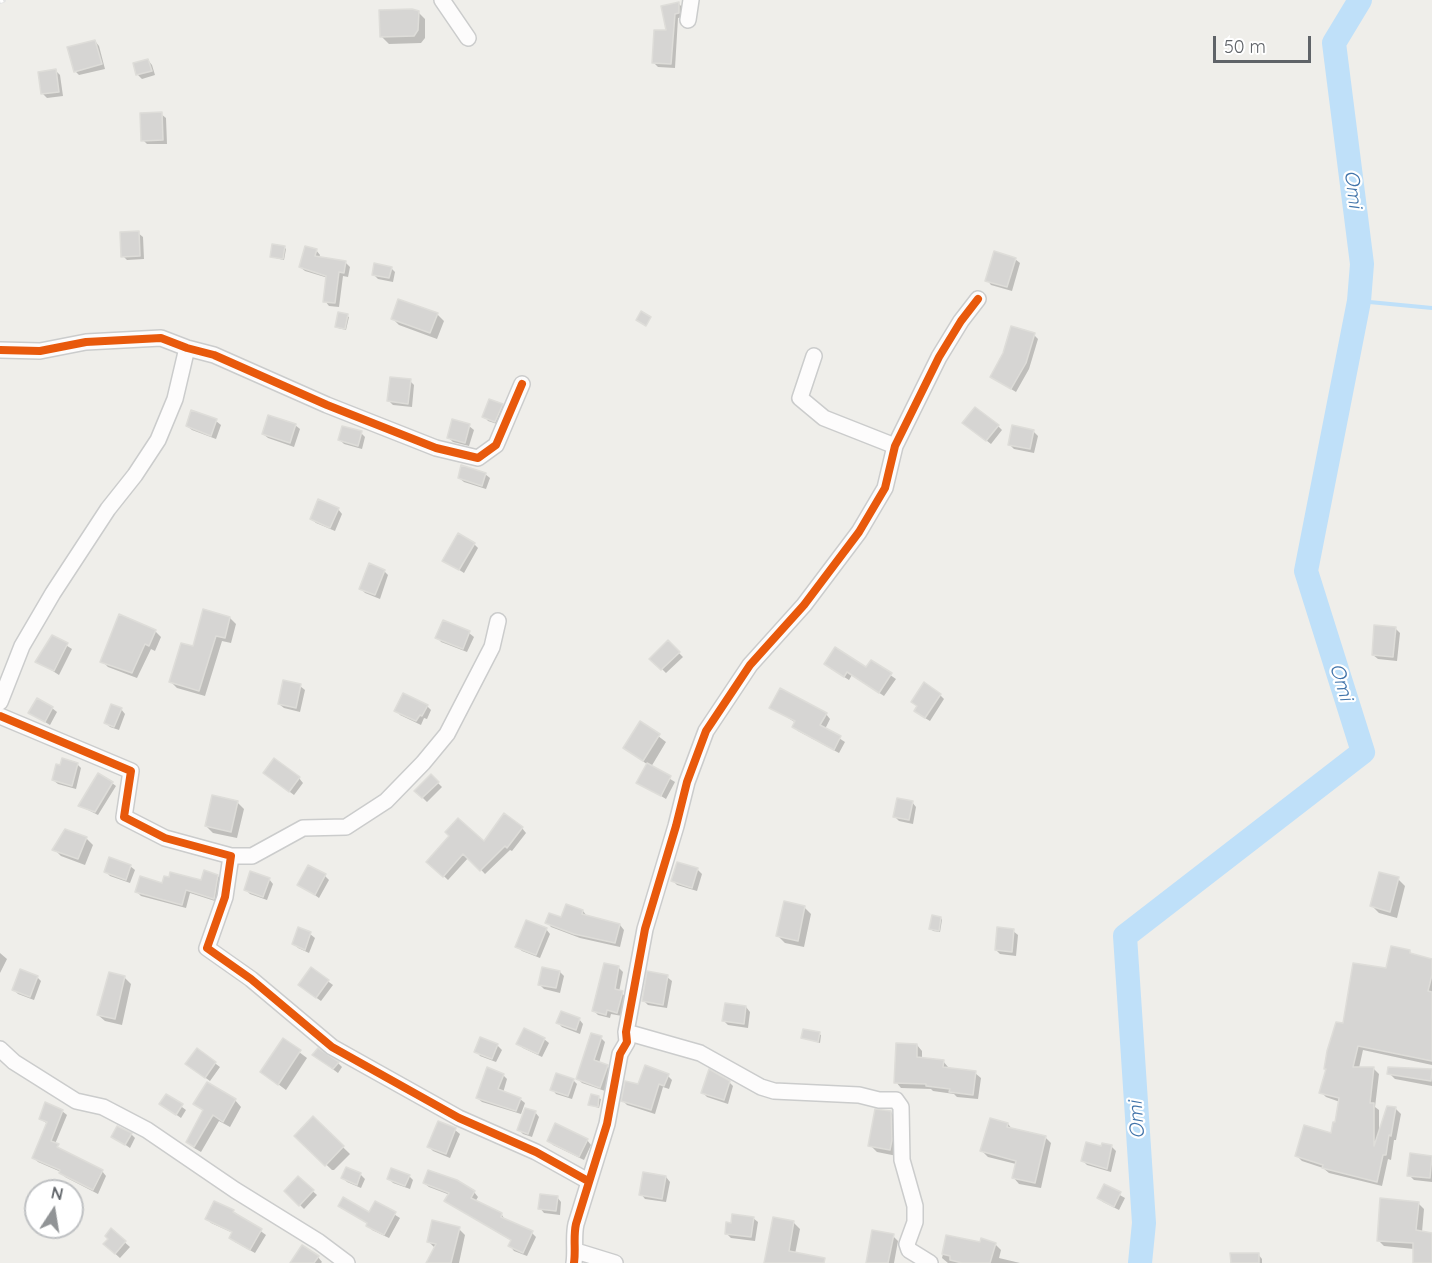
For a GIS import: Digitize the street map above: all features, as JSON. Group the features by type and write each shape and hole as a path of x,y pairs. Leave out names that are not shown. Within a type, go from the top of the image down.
{"street":[{"path":"442,0 468,38"},
{"path":"688,20 691,0"},
{"path":"615,1263 575,1257 576,1224 607,1124 620,1054 627,1042 626,1032 645,929 687,782 706,731 750,665 804,605 860,532 885,488 895,446 939,357 978,298"},
{"path":"0,350 40,351 86,342 161,338 186,348 214,355 327,405 436,448 478,458 496,445 522,384"},
{"path":"0,702 22,646 53,593 108,508 135,475 158,440 175,399 186,348"},
{"path":"814,356 800,398 824,418 895,446"},
{"path":"0,716 131,771 124,817 165,838 231,856 252,856 303,828 346,827 386,801 447,734 492,646 498,621"},
{"path":"231,856 225,897 207,948 251,979 332,1047 459,1118 536,1152 588,1181"},
{"path":"626,1032 700,1053 761,1088 774,1091 859,1095 879,1100 896,1100 901,1107 902,1160 915,1206 915,1222 907,1244 909,1250 930,1263"},
{"path":"0,1050 14,1062 76,1101 104,1107 147,1130 235,1190 319,1242 347,1263"}],"building":[{"path":"679,2 679,13 675,14 671,64 652,63 654,30 666,30 661,6"},
{"path":"412,9 419,11 418,30 414,36 380,37 379,10"},
{"path":"95,40 102,64 74,72 67,47"},
{"path":"148,59 152,71 136,75 133,63"},
{"path":"56,69 59,92 41,94 38,72"},
{"path":"162,112 163,140 141,141 140,113"},
{"path":"139,231 140,256 121,257 120,232"},
{"path":"272,244 285,246 283,259 270,257"},
{"path":"305,246 317,249 315,256 346,261 344,273 339,272 335,303 323,302 326,276 299,267"},
{"path":"994,251 1016,258 1007,287 985,281"},
{"path":"374,263 392,267 389,278 372,275"},
{"path":"398,299 438,313 430,333 391,319"},
{"path":"641,311 651,317 646,326 636,320"},
{"path":"338,312 348,314 345,329 335,327"},
{"path":"1011,326 1035,333 1026,363 1011,389 990,377 1003,353"},
{"path":"390,377 411,379 408,404 387,401"},
{"path":"489,399 503,404 495,422 482,417"},
{"path":"975,407 999,425 986,441 962,423"},
{"path":"191,410 217,419 211,436 186,426"},
{"path":"268,415 296,424 290,443 262,434"},
{"path":"452,419 470,424 465,443 447,438"},
{"path":"1012,425 1034,430 1030,449 1008,445"},
{"path":"342,426 362,431 358,446 338,440"},
{"path":"461,465 486,473 482,486 458,478"},
{"path":"318,499 339,508 330,528 310,519"},
{"path":"458,533 475,543 459,570 442,561"},
{"path":"369,563 385,570 375,595 359,589"},
{"path":"203,609 230,617 225,638 216,636 199,691 169,682 181,643 193,646"},
{"path":"119,614 156,630 149,646 145,644 132,673 100,662"},
{"path":"443,620 470,631 463,649 435,638"},
{"path":"1374,625 1396,627 1393,657 1372,655"},
{"path":"52,635 68,643 54,671 35,662"},
{"path":"668,640 680,652 661,670 649,659"},
{"path":"835,647 866,667 871,660 892,673 879,693 847,672 844,677 824,664"},
{"path":"283,680 301,684 296,708 278,704"},
{"path":"924,682 941,694 925,718 914,711 917,706 911,702"},
{"path":"780,688 827,713 820,725 841,736 834,750 792,727 795,721 769,708"},
{"path":"403,693 428,705 416,721 394,711"},
{"path":"37,698 53,707 45,722 28,713"},
{"path":"111,704 122,708 114,727 104,723"},
{"path":"640,721 660,734 643,761 623,748"},
{"path":"62,758 78,763 72,786 52,780 56,764 60,765"},
{"path":"274,758 300,777 289,792 263,773"},
{"path":"647,763 671,776 661,796 636,783"},
{"path":"98,773 113,782 95,812 78,806"},
{"path":"431,774 439,782 422,798 414,791"},
{"path":"212,795 238,801 231,832 205,826"},
{"path":"897,798 913,801 909,820 893,817"},
{"path":"504,813 523,827 507,848 505,846 480,871 463,854 443,877 426,862 449,836 445,832 458,818 484,841"},
{"path":"65,829 87,837 78,859 52,850"},
{"path":"109,857 131,865 126,880 104,872"},
{"path":"677,862 698,868 692,888 671,881"},
{"path":"308,865 326,874 315,895 297,885"},
{"path":"204,870 218,875 214,899 186,890 182,905 135,892 140,876 162,883 164,876 169,877 170,872 201,880"},
{"path":"250,871 270,878 263,897 244,890"},
{"path":"1379,872 1399,877 1390,912 1370,906"},
{"path":"784,901 805,906 798,941 776,936"},
{"path":"566,904 583,910 582,914 620,924 615,943 574,934 545,923 549,913 561,917"},
{"path":"932,915 941,917 939,931 929,929"},
{"path":"526,920 547,928 536,955 515,947"},
{"path":"298,927 311,932 305,950 292,944"},
{"path":"997,927 1014,929 1012,952 995,950"},
{"path":"1391,946 1410,950 1410,953 1432,959 1432,975 1428,991 1432,992 1432,1061 1358,1046 1353,1067 1374,1067 1370,1103 1374,1103 1374,1146 1387,1106 1396,1107 1391,1136 1389,1135 1386,1155 1383,1155 1377,1182 1322,1168 1323,1165 1295,1156 1304,1125 1331,1133 1333,1122 1335,1122 1339,1098 1319,1093 1326,1069 1324,1069 1327,1051 1336,1022 1343,1023 1353,963 1386,968"},
{"path":"604,963 619,966 615,989 623,991 617,1013 607,1010 606,1015 592,1011"},
{"path":"311,967 329,980 316,998 298,985"},
{"path":"542,967 560,971 556,988 538,985"},
{"path":"20,969 38,976 30,997 12,990"},
{"path":"647,971 668,975 663,1005 642,1001"},
{"path":"109,972 125,976 115,1019 97,1015"},
{"path":"725,1003 746,1006 744,1024 722,1021"},
{"path":"561,1011 580,1018 576,1030 556,1023"},
{"path":"524,1028 545,1038 538,1054 516,1044"},
{"path":"803,1029 820,1032 818,1042 801,1038"},
{"path":"591,1033 602,1036 594,1060 608,1065 600,1088 576,1079"},
{"path":"480,1037 498,1044 492,1059 474,1052"},
{"path":"283,1038 301,1050 278,1085 260,1072"},
{"path":"896,1043 917,1044 917,1057 944,1060 943,1067 976,1071 973,1095 949,1092 950,1089 926,1086 926,1084 894,1083"},
{"path":"197,1048 216,1062 205,1078 185,1064"},
{"path":"318,1048 339,1062 333,1069 312,1055"},
{"path":"645,1065 669,1074 664,1086 659,1084 651,1110 621,1101 625,1081 638,1084"},
{"path":"487,1067 504,1074 498,1089 521,1098 516,1111 476,1098"},
{"path":"1388,1067 1432,1069 1431,1081 1387,1074"},
{"path":"709,1069 730,1081 724,1100 701,1093"},
{"path":"556,1073 574,1079 568,1096 550,1090"},
{"path":"207,1082 236,1099 223,1122 213,1115 194,1147 186,1142 203,1110 193,1104"},
{"path":"166,1094 183,1104 176,1115 159,1104"},
{"path":"591,1094 599,1096 598,1107 588,1105"},
{"path":"45,1102 63,1110 51,1141 59,1144 57,1147 103,1170 93,1190 84,1186 84,1179 71,1179 59,1173 60,1170 32,1158 47,1122 39,1119"},
{"path":"525,1108 536,1111 528,1134 517,1130"},
{"path":"875,1109 891,1111 890,1150 868,1146"},
{"path":"313,1116 344,1146 325,1166 294,1136"},
{"path":"990,1118 1008,1123 1007,1127 1046,1136 1035,1183 1012,1178 1016,1161 980,1151"},
{"path":"438,1121 456,1128 446,1154 427,1147"},
{"path":"555,1123 588,1139 579,1157 547,1141"},
{"path":"117,1126 132,1133 125,1145 111,1137"},
{"path":"1086,1142 1101,1146 1102,1143 1112,1145 1107,1169 1081,1161"},
{"path":"1410,1153 1432,1156 1430,1178 1407,1176"},
{"path":"346,1167 361,1173 357,1185 341,1178"},
{"path":"391,1168 410,1175 405,1186 387,1179"},
{"path":"428,1170 457,1180 475,1191 471,1198 502,1213 501,1217 533,1231 523,1253 508,1246 511,1240 444,1201 449,1193 423,1183"},
{"path":"643,1172 666,1176 662,1199 639,1195"},
{"path":"298,1176 314,1190 299,1206 284,1191"},
{"path":"1104,1184 1121,1192 1114,1207 1097,1198"},
{"path":"540,1194 558,1196 556,1211 538,1209"},
{"path":"343,1197 369,1212 375,1201 396,1212 384,1235 366,1226 367,1223 338,1206"},
{"path":"1380,1198 1419,1202 1416,1230 1432,1233 1432,1263 1413,1263 1413,1243 1377,1241"},
{"path":"214,1201 234,1210 233,1212 262,1229 250,1250 229,1238 232,1232 205,1219"},
{"path":"732,1214 754,1217 751,1237 725,1234 726,1222 731,1223"},
{"path":"773,1217 794,1221 789,1251 825,1258 824,1263 764,1263"},
{"path":"432,1220 460,1227 451,1263 426,1263 436,1244 427,1242"},
{"path":"111,1228 126,1241 115,1254 103,1244 108,1239 105,1236"},
{"path":"872,1230 894,1234 888,1263 866,1263"},
{"path":"946,1235 980,1242 981,1238 996,1243 990,1263 962,1263 950,1260 950,1256 942,1254"},
{"path":"302,1245 319,1256 314,1263 290,1263"},
{"path":"1230,1253 1259,1253 1259,1263 1231,1263"}],"waterway":[{"name":"Omi","path":"1140,1263 1144,1223 1125,936 1363,752 1306,571 1359,301 1362,264 1334,43 1360,0"},
{"path":"1359,301 1432,308"}],"cycle path":[{"path":"574,1263 576,1224 607,1124 620,1054 627,1042 626,1032 645,929 687,782 706,731 750,665 804,605 859,532 885,488 895,446 939,357 961,321 978,299"},
{"path":"0,350 40,351 86,342 161,338 214,355 327,405 436,448 478,458 496,445 522,384"},
{"path":"0,716 131,771 124,817 165,838 231,856 225,897 207,948 251,979 332,1047 459,1118 536,1152 588,1181"}]}
